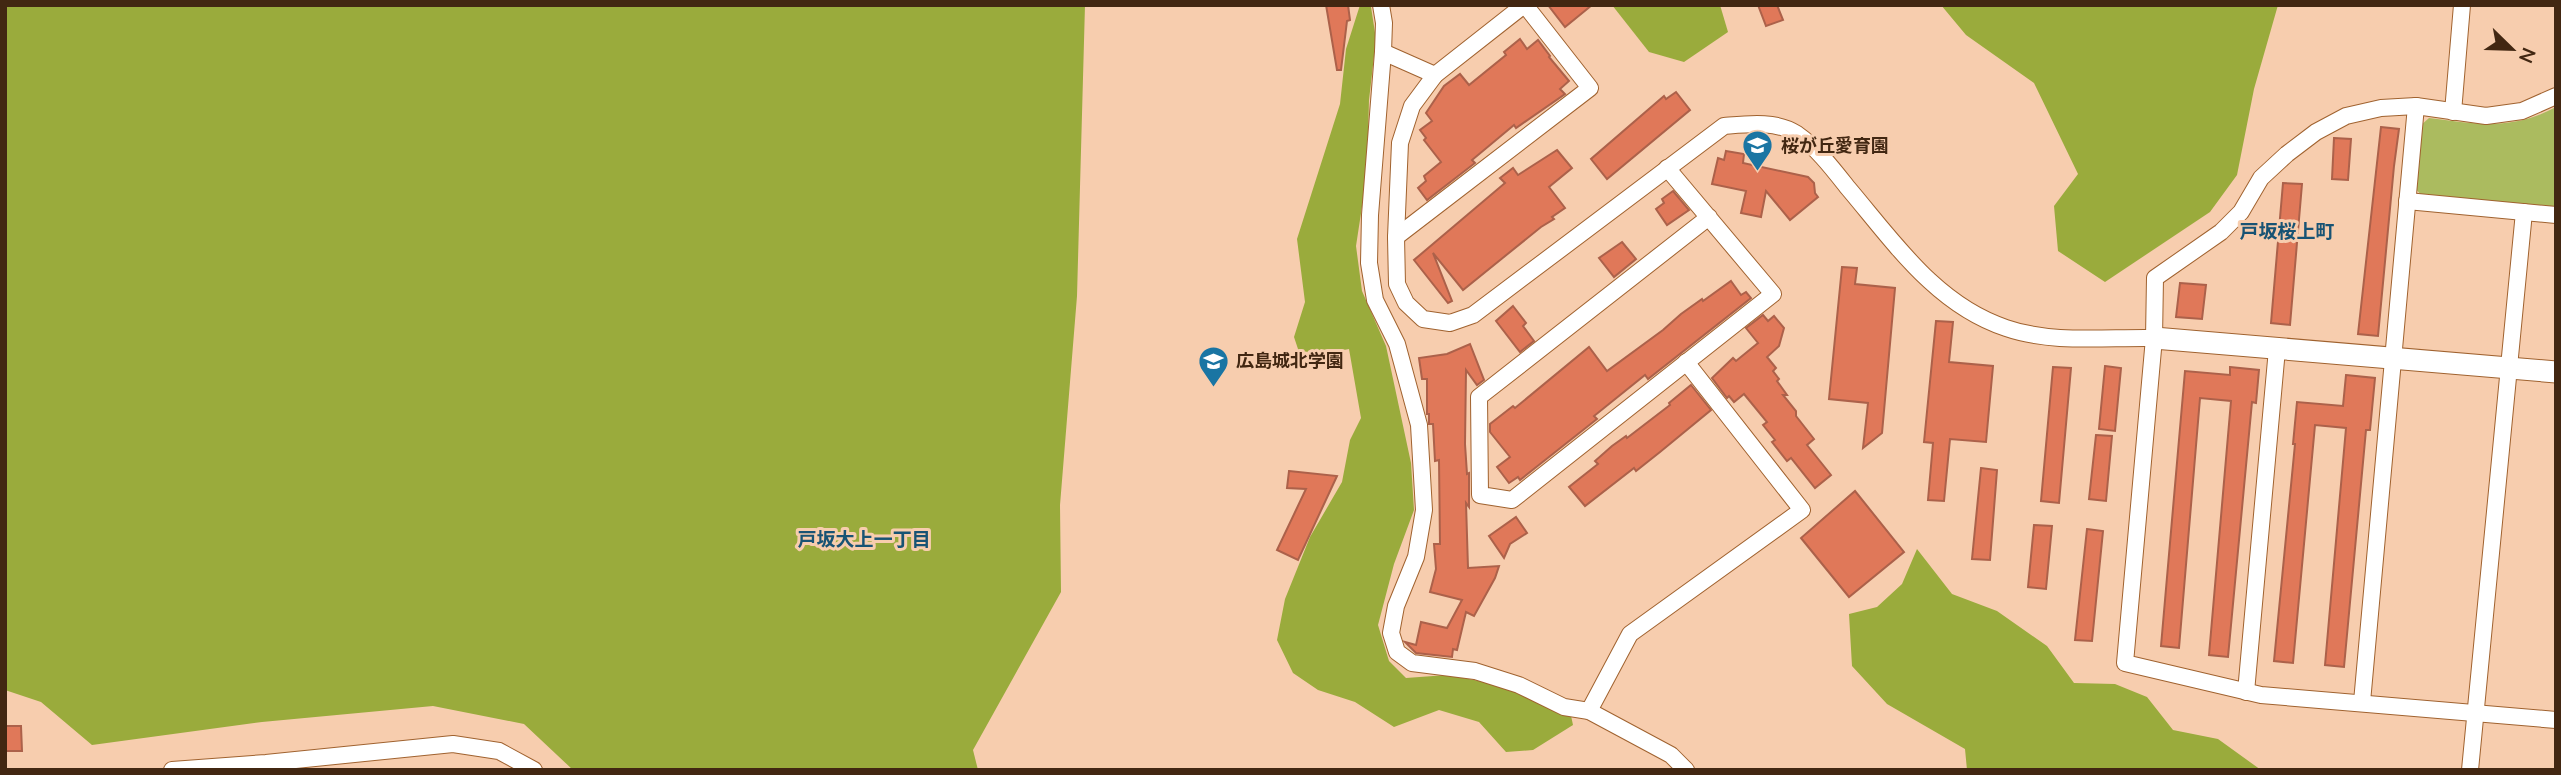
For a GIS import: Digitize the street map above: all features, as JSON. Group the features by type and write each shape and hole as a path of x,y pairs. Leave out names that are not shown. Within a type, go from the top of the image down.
{"street":[{"path":"1381,5 1384,23 1383,52 1370,215 1369,263 1375,300 1397,344 1419,425 1423,510 1416,557 1396,606 1391,633 1397,652 1412,663 1475,671 1519,685 1564,707 1589,711 1671,755 1686,770"},
{"path":"1396,237 1590,88 1525,5 1435,75 1412,106 1401,143 1396,237 1397,284 1406,303 1423,319 1450,323 1473,315 1724,126 1762,123 1795,133 1822,157 1912,263 1939,290 1971,312 2004,328 2041,337 2154,338 2556,372"},
{"path":"2453,112 2462,5"},
{"path":"1383,52 1435,75"},
{"path":"2556,96 2522,111 2486,116 2416,106 2381,108 2346,116 2316,132 2287,154 2262,178 2241,212 2221,232 2155,278 2154,338 2125,663 2246,692 2556,720"},
{"path":"2362,702 2416,106"},
{"path":"1667,168 1709,217 1773,294 1512,500 1480,495 1479,397 1709,217"},
{"path":"2407,201 2556,215"},
{"path":"2470,770 2524,212"},
{"path":"2246,692 2277,349"},
{"path":"1589,711 1630,634 1802,510 1686,362"},
{"path":"172,770 267,766 453,744 499,751 534,770"}],"green space":[{"path":"5,5 1085,5 1077,296 1060,505 1061,592 973,750 978,770 573,770 524,724 433,706 262,722 92,745 41,702 5,690"},
{"path":"1360,5 1371,7 1376,39 1369,100 1367,174 1356,246 1362,291 1386,346 1411,463 1414,510 1394,564 1378,625 1389,661 1406,678 1447,675 1501,685 1541,705 1570,711 1573,725 1533,750 1506,752 1479,722 1439,710 1394,727 1355,702 1318,690 1293,673 1277,640 1285,599 1310,537 1342,482 1350,440 1361,418 1349,349 1301,358 1294,337 1305,302 1297,239 1340,104 1346,49"},
{"path":"1612,5 1720,5 1728,32 1684,62 1649,52"},
{"path":"1941,5 2278,5 2254,89 2237,175 2210,212 2105,282 2058,251 2054,206 2078,174 2034,83 1966,35"},
{"path":"2556,107 2556,208 2422,196 2414,187 2420,126 2429,118 2509,123 2540,115"},
{"path":"1917,549 1952,594 1997,611 2047,646 2074,683 2115,684 2147,697 2173,730 2218,739 2261,770 1967,770 1965,749 1887,704 1852,666 1849,614 1877,607 1902,584"}],"building":[{"path":"1326,5 1348,5 1350,20 1347,21 1341,70 1337,70"},
{"path":"1548,5 1592,5 1565,27"},
{"path":"1758,5 1777,5 1783,20 1766,26"},
{"path":"1520,39 1527,49 1538,40 1569,81 1560,89 1565,94 1516,128 1514,125 1472,160 1475,163 1427,200 1418,188 1426,181 1424,176 1441,162 1424,140 1426,138 1420,130 1432,121 1426,113 1444,86 1460,74 1469,85 1506,55 1504,52"},
{"path":"1676,92 1690,110 1607,179 1591,159 1664,96 1666,99"},
{"path":"2381,127 2399,129 2378,336 2358,334"},
{"path":"2334,138 2351,139 2348,180 2332,179"},
{"path":"1557,150 1572,168 1549,187 1565,208 1552,217 1554,219 1463,290 1433,253 1452,301 1448,303 1414,260 1505,183 1500,178 1513,168 1518,175"},
{"path":"1726,151 1744,154 1743,163 1808,177 1814,183 1818,197 1790,220 1766,191 1761,217 1741,213 1746,191 1712,184 1718,158 1724,160"},
{"path":"2283,183 2302,184 2290,325 2271,323"},
{"path":"1673,191 1689,210 1667,225 1656,209 1664,203 1662,199"},
{"path":"1622,242 1636,259 1614,277 1599,258"},
{"path":"1842,267 1857,268 1855,284 1895,288 1882,433 1863,448 1868,403 1829,399"},
{"path":"1731,281 1741,295 1746,292 1751,298 1648,379 1645,375 1594,416 1597,419 1520,480 1518,477 1509,483 1497,467 1510,457 1490,432 1490,424 1513,406 1515,408 1589,347 1607,371 1681,314"},
{"path":"2180,283 2206,285 2202,319 2176,317"},
{"path":"1513,306 1526,323 1523,326 1534,341 1520,352 1496,321"},
{"path":"1763,315 1768,321 1774,316 1784,328 1779,346 1767,357 1776,368 1773,371 1779,379 1777,381 1787,395 1783,395 1814,439 1807,445 1831,475 1815,488 1791,458 1787,461 1772,442 1775,440 1763,425 1767,422 1744,394 1734,402 1729,396 1727,398 1712,378 1733,358 1736,361 1758,343 1746,328"},
{"path":"1936,321 1953,322 1949,362 1993,366 1986,442 1950,439 1944,501 1928,500 1933,443 1924,442"},
{"path":"1470,344 1484,380 1477,385 1466,370 1468,568 1499,566 1474,616 1466,612 1457,650 1453,649 1452,657 1416,653 1405,642 1416,645 1421,622 1447,628 1462,600 1430,592 1436,569 1434,544 1440,544 1439,460 1435,461 1433,424 1429,424 1427,414 1427,379 1422,379 1419,358 1447,354"},
{"path":"2105,366 2121,368 2115,431 2099,429"},
{"path":"2053,367 2071,368 2059,503 2041,501"},
{"path":"2230,367 2259,370 2256,403 2252,402 2228,657 2209,655 2231,401 2200,398 2179,648 2161,646 2185,371 2230,375"},
{"path":"2346,375 2375,378 2370,430 2366,430 2344,667 2325,665 2346,428 2315,425 2293,663 2274,661 2297,402 2343,406"},
{"path":"1691,385 1711,410 1636,471 1634,468 1585,506 1569,487 1598,464 1595,461 1612,446 1626,436 1627,438 1670,405 1669,403"},
{"path":"2096,435 2112,436 2106,501 2089,499"},
{"path":"1981,468 1997,470 1990,560 1972,559"},
{"path":"1289,471 1337,476 1298,560 1277,550 1306,489 1287,488"},
{"path":"1855,491 1904,552 1849,597 1801,538"},
{"path":"1516,517 1527,533 1510,544 1504,558 1489,536"},
{"path":"2034,525 2052,526 2046,589 2028,587"},
{"path":"2087,529 2103,531 2092,641 2075,640"},
{"path":"5,726 21,726 22,751 5,751"}],"place":[{"name":"桜が丘愛育園","path":"1758,173"},
{"name":"広島城北学園","path":"1213,388"}],"district":[{"name":"戸坂桜上町","path":"2287,232"},
{"name":"戸坂大上一丁目","path":"864,540"}]}
